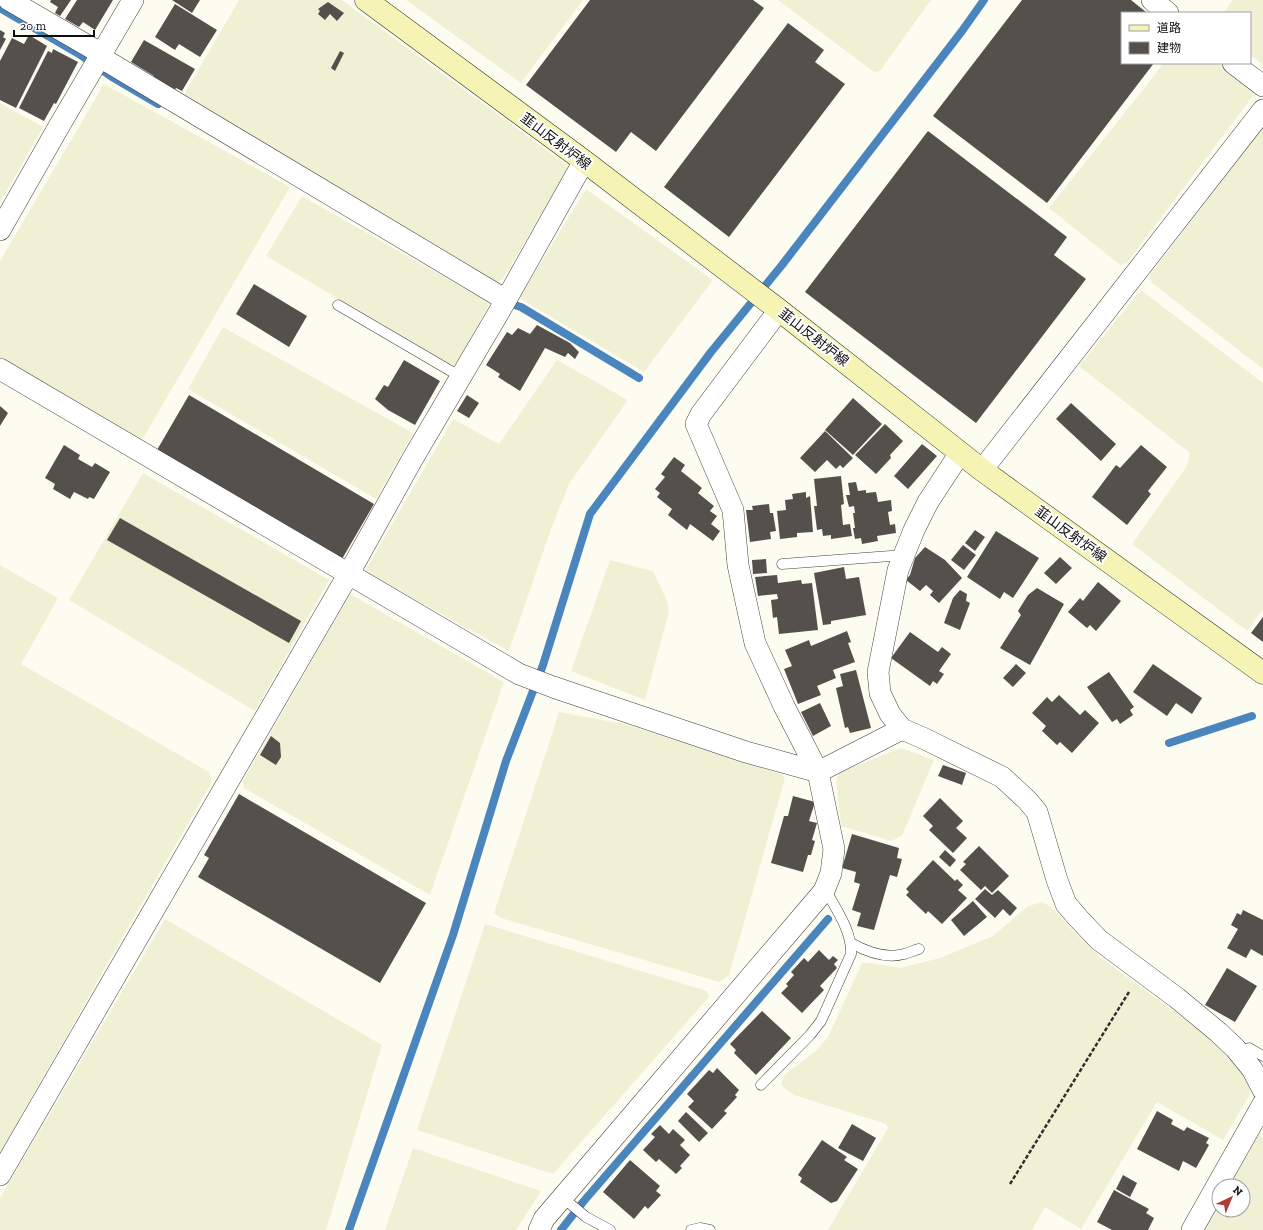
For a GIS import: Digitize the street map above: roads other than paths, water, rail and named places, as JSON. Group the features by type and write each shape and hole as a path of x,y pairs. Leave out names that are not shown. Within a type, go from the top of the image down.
{"main road":[{"name":"韮山反射炉線","path":"366,0 584,161 779,310 982,470 1263,673"}],"street":[{"path":"9,0 506,300"},
{"path":"0,230 133,0"},
{"path":"1152,0 1167,12"},
{"path":"1235,64 1263,86"},
{"path":"982,470 1263,110"},
{"path":"0,1175 348,575 413,458 506,300 584,161"},
{"path":"539,1230 544,1219 566,1200 825,888 831,874 834,849 818,772 784,706 755,643 738,565 733,510 696,424 701,414 779,310"},
{"path":"0,369 348,575 520,674 553,687 746,752 818,772 902,730"},
{"path":"960,453 928,502 898,570 878,672 880,693 890,714 902,730 924,738 1002,777 1027,800 1036,812 1056,880 1066,904 1078,919 1099,940 1218,1032 1252,1069 1263,1090"},
{"path":"1192,1230 1263,1104"}],"lane":[{"path":"338,305 461,377"},
{"path":"782,564 904,556"},
{"path":"761,1085 810,1035 821,1021 851,954 851,943 842,920 825,888"},
{"path":"851,943 864,950 885,955 903,955 919,949"},
{"path":"1238,1052 1249,1048 1263,1056"},
{"path":"566,1200 586,1218 610,1230"},
{"path":"691,1230 700,1228 710,1230"}],"waterway":[{"path":"349,1230 453,935 506,761 543,665 590,514 711,352 782,265 962,31 984,0"},
{"path":"0,8 79,54 112,77 158,104"},
{"path":"505,302 521,307 639,378"},
{"path":"1169,743 1252,716"},
{"path":"561,1230 583,1202 828,919"}]}
